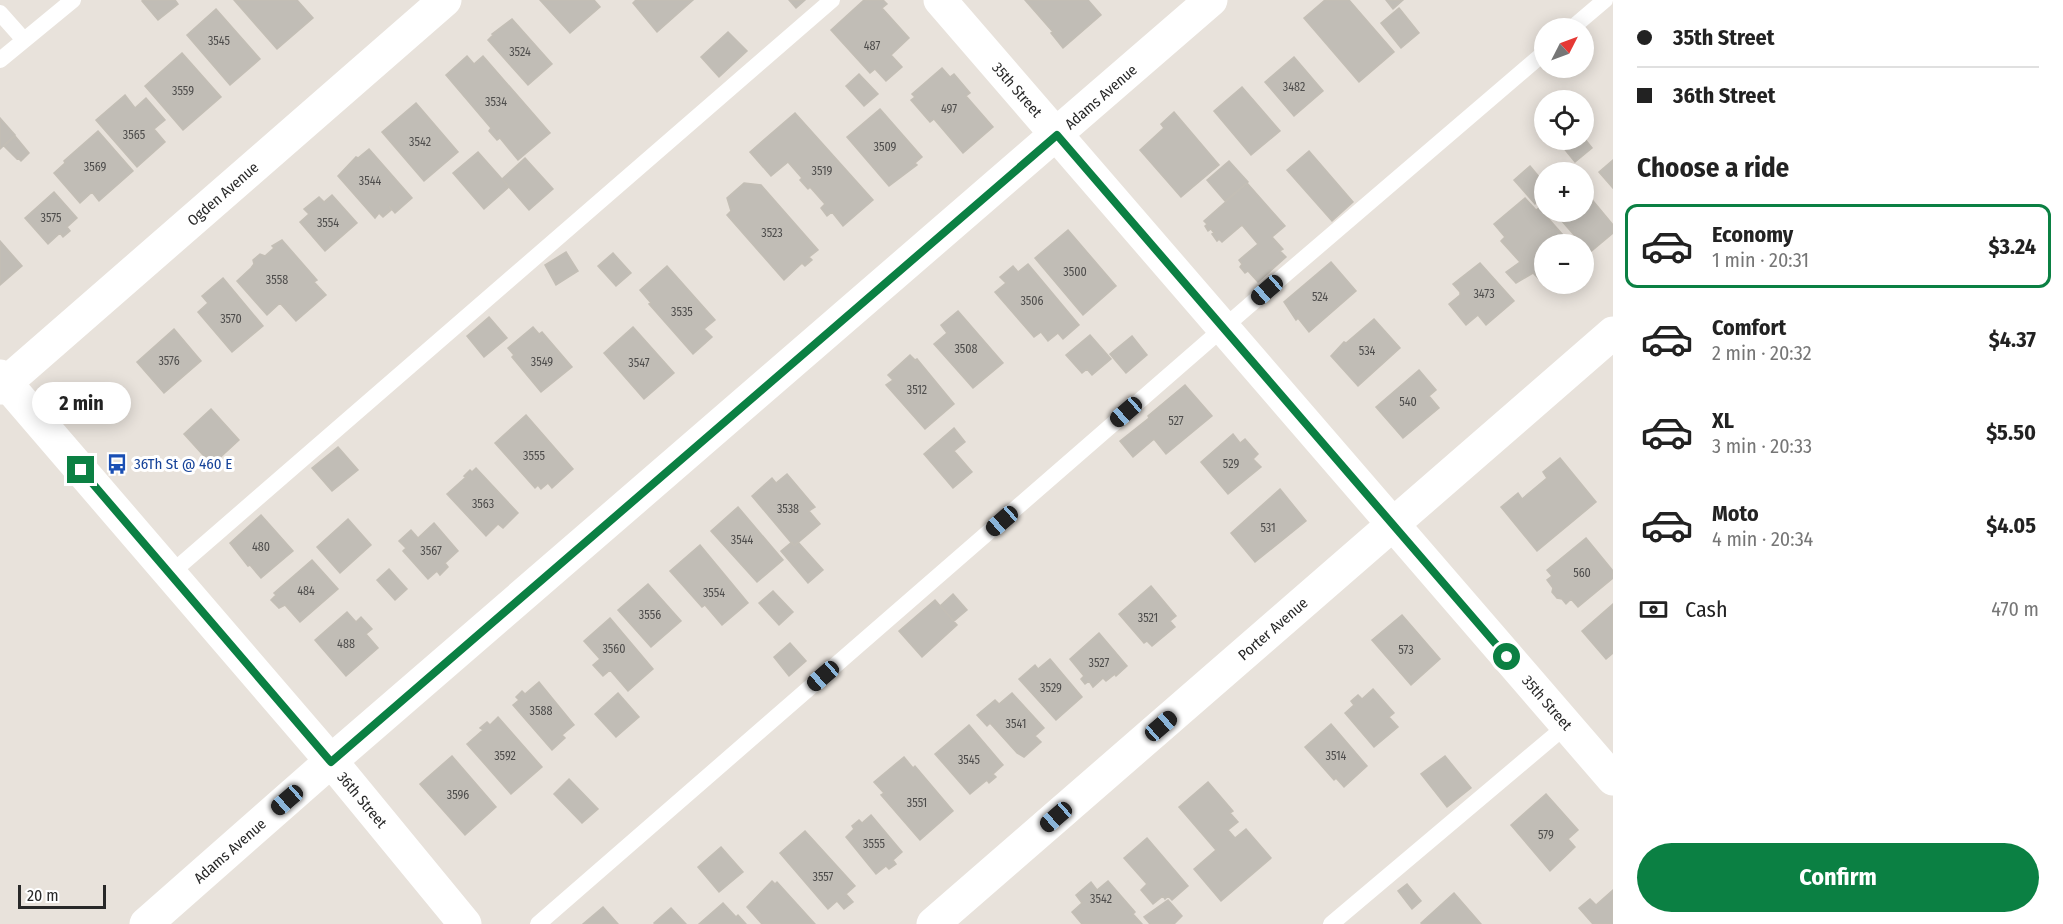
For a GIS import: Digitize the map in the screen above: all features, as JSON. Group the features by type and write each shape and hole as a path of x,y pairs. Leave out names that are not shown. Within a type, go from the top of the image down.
{"street":[{"name":"Ogden Avenue","path":"2,382 446,0"},
{"name":"35th Street","path":"939,0 1613,779"},
{"name":"Adams Avenue","path":"146,924 1211,0"},
{"name":"Porter Avenue","path":"933,924 1613,333"},
{"name":"36th Street","path":"2,382 331,762 465,924"}],"lane":[{"path":"0,60 73,0"},
{"path":"170,574 832,0"},
{"path":"1584,18 1605,0"},
{"path":"0,13 24,40"},
{"path":"538,924 1223,328 1534,61"},
{"path":"1331,924 1567,725"}],"building":[{"path":"175,0 178,4 158,20 142,1"},
{"path":"234,0 297,0 313,18 277,49"},
{"path":"540,0 594,0 600,7 570,33"},
{"path":"636,0 693,0 657,32 633,3"},
{"path":"789,0 805,0 796,8"},
{"path":"864,0 883,0 887,4 882,8 909,38 891,55 902,67 886,81 875,69 870,73 831,30"},
{"path":"1025,0 1088,0 1101,15 1063,48 1051,33 1053,32"},
{"path":"1325,0 1349,0 1394,52 1359,82 1304,18"},
{"path":"1386,0 1403,0 1393,9"},
{"path":"1399,8 1419,33 1401,48 1381,23"},
{"path":"216,9 260,59 230,85 187,35"},
{"path":"512,19 552,64 528,85 488,40 492,34"},
{"path":"728,32 747,51 719,77 701,57"},
{"path":"182,53 221,97 183,130 145,86"},
{"path":"467,56 474,64 483,56 550,133 518,160 500,138 497,140 489,131 491,128 446,75"},
{"path":"1294,57 1323,91 1294,116 1265,82"},
{"path":"942,68 950,77 954,74 970,93 966,96 993,127 963,153 934,119 930,122 911,100 915,97 912,94"},
{"path":"859,74 878,94 864,106 846,86"},
{"path":"1242,87 1280,131 1251,155 1214,111"},
{"path":"125,95 135,108 146,98 165,120 154,129 165,142 137,167 96,120"},
{"path":"416,103 458,152 424,181 382,132"},
{"path":"880,109 922,157 915,163 917,165 889,186 847,137"},
{"path":"1174,112 1219,165 1181,197 1140,150 1164,128 1161,124"},
{"path":"795,113 873,200 843,226 832,212 827,216 821,208 825,204 810,187 808,189 800,180 802,178 788,162 771,176 750,152"},
{"path":"0,118 15,135 0,149"},
{"path":"98,131 133,171 99,201 92,192 80,203 54,173"},
{"path":"15,136 29,153 21,161 4,146"},
{"path":"369,149 412,198 395,213 389,206 391,210 383,217 379,213 375,218 338,176 356,157 358,158"},
{"path":"1565,150 1590,150 1575,162"},
{"path":"1309,151 1353,202 1332,221 1287,170"},
{"path":"478,152 509,187 484,209 453,173"},
{"path":"525,158 553,189 529,210 502,179"},
{"path":"1613,160 1613,188 1599,172"},
{"path":"1229,161 1248,182 1225,201 1207,180"},
{"path":"1530,166 1534,171 1534,203 1514,180"},
{"path":"744,183 761,185 818,250 809,257 812,260 805,266 802,263 784,280 727,215 731,211 727,198"},
{"path":"1247,183 1285,226 1272,237 1283,249 1280,251 1286,257 1258,282 1248,271 1245,273 1240,267 1242,264 1239,260 1258,244 1242,225 1222,242 1219,239 1217,241 1211,229 1208,231 1204,221"},
{"path":"54,192 77,218 67,227 70,231 63,237 60,233 48,244 25,218"},
{"path":"332,195 357,223 325,251 300,222 309,214 304,209 319,197 324,202"},
{"path":"1525,198 1534,208 1534,222 1551,222 1562,234 1534,234 1534,274 1516,283 1506,272 1520,262 1501,241 1505,237 1494,224"},
{"path":"1594,202 1613,225 1613,233 1594,249 1594,234 1573,234 1563,222 1594,222"},
{"path":"1068,230 1116,286 1083,315 1035,258"},
{"path":"282,240 317,280 314,282 326,295 296,321 280,303 267,315 237,281 251,268 254,264 253,260 260,254 265,256 274,248 272,246"},
{"path":"0,241 22,266 0,285"},
{"path":"566,252 578,271 556,285 545,265"},
{"path":"613,253 631,273 616,286 598,266"},
{"path":"1331,262 1356,291 1309,332 1298,318 1296,320 1284,302"},
{"path":"1480,263 1514,301 1486,325 1478,315 1466,325 1449,304 1460,295 1453,284"},
{"path":"1028,264 1079,325 1063,339 1058,333 1048,341 1041,332 1034,337 995,292 1006,283 1000,277 1013,266 1018,272"},
{"path":"667,266 715,320 704,329 712,337 693,354 649,304 651,303 640,290"},
{"path":"223,278 263,326 232,352 198,312 208,303 202,296"},
{"path":"958,311 1003,363 973,388 934,344 947,333 941,325"},
{"path":"489,317 507,338 484,357 467,336"},
{"path":"1374,319 1400,348 1358,386 1331,356 1344,342 1346,343"},
{"path":"533,327 539,334 542,332 572,367 541,392 512,357 514,355 508,348"},
{"path":"633,327 674,373 644,399 604,353"},
{"path":"174,329 201,361 164,393 137,362"},
{"path":"1090,335 1111,359 1092,375 1087,369 1082,373 1066,355"},
{"path":"1132,336 1147,355 1126,373 1110,354"},
{"path":"910,355 915,360 917,359 954,404 925,429 886,385 893,380 888,375"},
{"path":"1419,370 1436,390 1429,396 1439,408 1403,438 1376,407"},
{"path":"1185,385 1212,416 1166,454 1154,439 1133,457 1120,441"},
{"path":"211,409 239,440 212,465 184,434"},
{"path":"526,415 573,469 552,488 548,483 541,489 538,485 535,488 495,443"},
{"path":"954,428 965,442 954,451 972,472 953,488 924,454"},
{"path":"1233,434 1240,443 1245,439 1258,454 1253,459 1261,467 1228,494 1201,462"},
{"path":"338,447 358,470 332,491 312,468"},
{"path":"1560,458 1596,502 1537,551 1501,507 1518,493 1522,499 1547,478 1543,472"},
{"path":"476,468 518,513 503,528 498,524 486,536 447,494 466,477 464,476 470,470 472,472"},
{"path":"787,474 815,507 809,511 820,524 794,546 752,496 772,478 776,483"},
{"path":"1280,489 1306,521 1255,562 1231,533"},
{"path":"738,507 783,560 757,582 711,531"},
{"path":"261,515 293,551 261,578 230,543"},
{"path":"348,519 371,545 340,573 317,547"},
{"path":"434,523 458,551 445,563 448,567 440,575 437,571 428,579 403,551 406,548 399,541 411,530 418,538"},
{"path":"1586,538 1613,571 1613,578 1578,607 1571,599 1566,604 1562,599 1557,598 1547,580 1552,576 1547,570"},
{"path":"792,542 794,546 798,542 823,570 808,583 781,551"},
{"path":"700,545 748,603 722,625 705,605 702,607 670,571"},
{"path":"312,560 338,589 300,622 285,605 279,608 271,600 276,595 274,593"},
{"path":"389,569 407,589 395,600 377,580"},
{"path":"648,584 681,621 651,647 618,610"},
{"path":"1151,586 1176,616 1170,621 1175,627 1152,646 1147,641 1144,643 1119,614"},
{"path":"773,591 793,612 779,625 759,603"},
{"path":"953,594 967,610 954,621 940,606"},
{"path":"935,600 957,625 922,657 899,631"},
{"path":"1613,604 1613,653 1606,659 1582,631"},
{"path":"347,612 356,622 361,617 372,629 366,634 378,648 346,676 315,640"},
{"path":"1402,615 1440,659 1411,685 1372,640"},
{"path":"610,618 653,669 628,691 610,670 603,676 593,665 600,659 584,641"},
{"path":"1099,633 1127,666 1116,676 1115,674 1106,681 1103,678 1093,687 1089,681 1085,684 1081,679 1084,676 1070,659"},
{"path":"790,643 806,661 789,676 774,657"},
{"path":"1050,659 1082,697 1056,720 1019,679 1035,665 1038,669"},
{"path":"539,682 574,725 562,735 565,738 552,750 513,705 519,700 516,697 522,691 525,694"},
{"path":"1373,689 1394,713 1389,717 1398,727 1374,747 1345,713 1354,705 1351,701 1358,695 1362,699"},
{"path":"618,693 639,717 616,737 595,714"},
{"path":"1012,693 1044,728 1035,736 1041,742 1024,757 1017,753 990,723 987,726 977,715 995,700 999,704"},
{"path":"498,717 542,767 511,794 467,744 483,730 480,728 487,722 490,725"},
{"path":"1331,724 1367,766 1344,787 1336,778 1334,780 1305,747"},
{"path":"969,725 1003,765 993,774 996,777 989,783 987,780 970,794 935,754"},
{"path":"452,756 496,807 465,835 420,784"},
{"path":"1445,756 1471,788 1447,807 1421,774"},
{"path":"904,757 913,768 915,766 953,811 920,840 881,795 884,793 874,782"},
{"path":"569,779 598,809 582,823 554,794"},
{"path":"1208,782 1233,811 1230,813 1238,822 1228,830 1235,838 1246,829 1271,858 1221,901 1194,869 1216,850 1179,807"},
{"path":"1546,794 1578,830 1568,839 1575,847 1550,871 1511,825"},
{"path":"871,815 902,852 893,860 896,864 889,869 886,866 876,874 846,837 854,829 852,826 859,820 862,823"},
{"path":"805,831 855,886 846,894 853,902 844,909 837,901 828,909 780,853"},
{"path":"1147,838 1188,886 1172,900 1168,896 1165,899 1163,896 1153,904 1141,890 1147,884 1124,858"},
{"path":"721,847 743,872 719,892 698,867"},
{"path":"772,881 775,884 777,882 815,924 762,924 747,907"},
{"path":"1108,881 1135,912 1133,914 1142,924 1082,924 1072,912 1082,903 1076,895 1091,882 1097,890"},
{"path":"1407,884 1421,901 1412,909 1398,891"},
{"path":"1613,890 1613,924 1593,924 1579,908 1590,899 1596,905"},
{"path":"1454,893 1481,924 1421,923"},
{"path":"1168,900 1182,916 1174,924 1150,924 1144,917"},
{"path":"723,903 746,924 699,924"},
{"path":"603,907 618,924 583,924"},
{"path":"671,908 686,924 654,923"}],"place":[{"name":"36Th St @ 460 E","path":"117,464"}],"route":[{"path":"81,470 331,762 1057,135 1507,657"}]}
